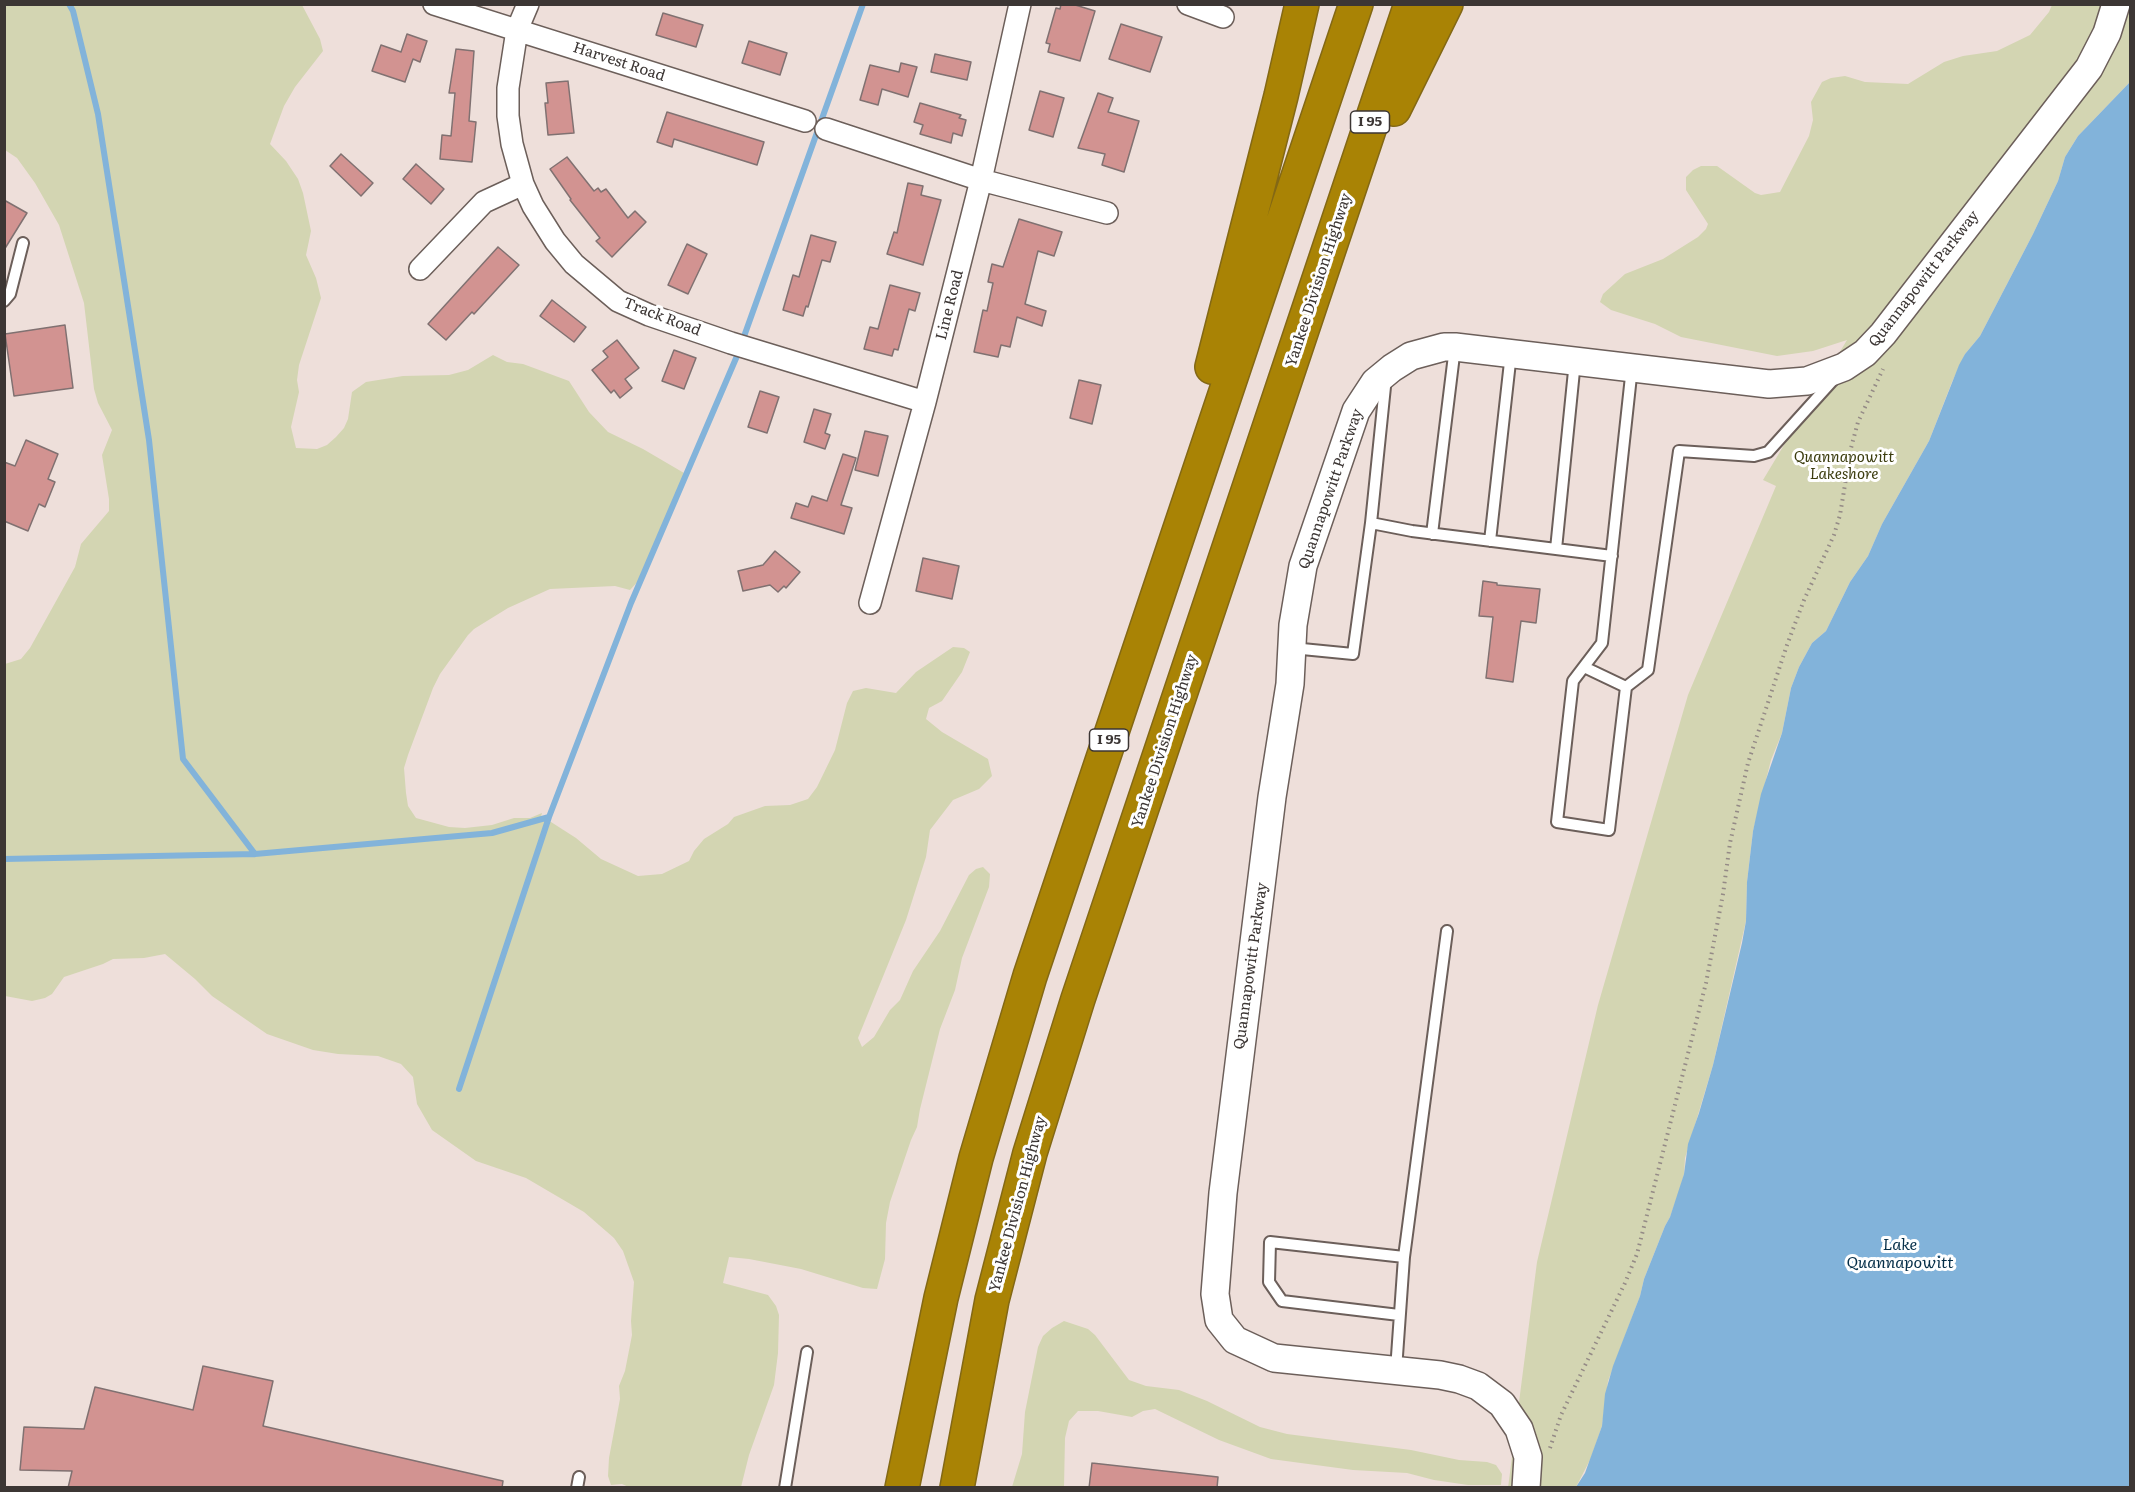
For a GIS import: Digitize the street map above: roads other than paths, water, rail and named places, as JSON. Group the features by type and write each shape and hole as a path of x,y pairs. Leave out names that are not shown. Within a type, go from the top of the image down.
{"highway":[{"path":"1158,596 1179,492 1231,295 1302,4"},
{"name":"I 95","path":"903,1488 941,1298 976,1158 1040,943 1356,4"},
{"name":"Yankee Division Highway","path":"957,1488 992,1300 1030,1153 1078,999 1411,4"},
{"path":"1332,241 1413,68 1446,4"}],"street":[{"name":"Harvest Road","path":"434,4 805,121"},
{"name":"Track Road","path":"528,4 517,30 511,59 507,102 512,144 523,184 545,227 565,255 609,294 649,315 925,402"},
{"name":"Line Road","path":"870,603 925,402 981,180 1020,4"},
{"path":"1188,4 1223,17"},
{"name":"Quannapowitt Parkway","path":"1526,1488 1528,1468 1526,1448 1514,1420 1494,1398 1478,1386 1459,1379 1274,1358 1235,1340 1219,1320 1215,1294 1223,1193 1272,797 1290,684 1293,625 1303,566 1356,411 1367,391 1387,371 1422,352 1455,347 1782,384 1820,378 1844,368 1864,353 1883,334 2088,68 2107,33 2116,4"},
{"path":"826,129 981,180 1107,213"},
{"path":"420,269 484,202 523,184"}],"lane":[{"path":"4,301 9,294 23,243"},
{"path":"1432,534 1455,347"},
{"path":"1490,541 1511,353"},
{"path":"1556,549 1575,360"},
{"path":"1632,367 1602,643 1573,681 1557,822 1609,830 1626,687 1648,670 1679,451 1754,456 1768,452 1844,368"},
{"path":"1292,648 1353,654 1371,523 1387,371"},
{"path":"1371,523 1432,534 1612,556"},
{"path":"1584,667 1626,687"},
{"path":"1396,1371 1404,1257 1447,931"},
{"path":"1399,1315 1282,1301 1269,1282 1270,1242 1404,1257"},
{"path":"785,1488 807,1352"}],"water":[{"name":"Lake Quannapowitt","path":"2130,82 2130,1487 1576,1487 1585,1473 1602,1426 1605,1394 1613,1366 1684,1174 1688,1144 1713,1065 1742,943 1746,921 1747,882 1753,831 1761,794 1782,733 1791,688 1799,667 1812,643 1826,631 1850,582 1868,556 1882,524 1929,441 1959,365 1980,336 2033,234 2058,181 2065,157 2078,136"}],"waterway":[{"path":"69,4 73,11 98,114 149,440 183,759 255,854"},
{"path":"459,1089 549,817 631,603 737,356 863,4"},
{"path":"4,859 255,854 492,833 549,817"}],"park label":[{"name":"Quannapowitt Lakeshore","path":"1844,466"}]}
